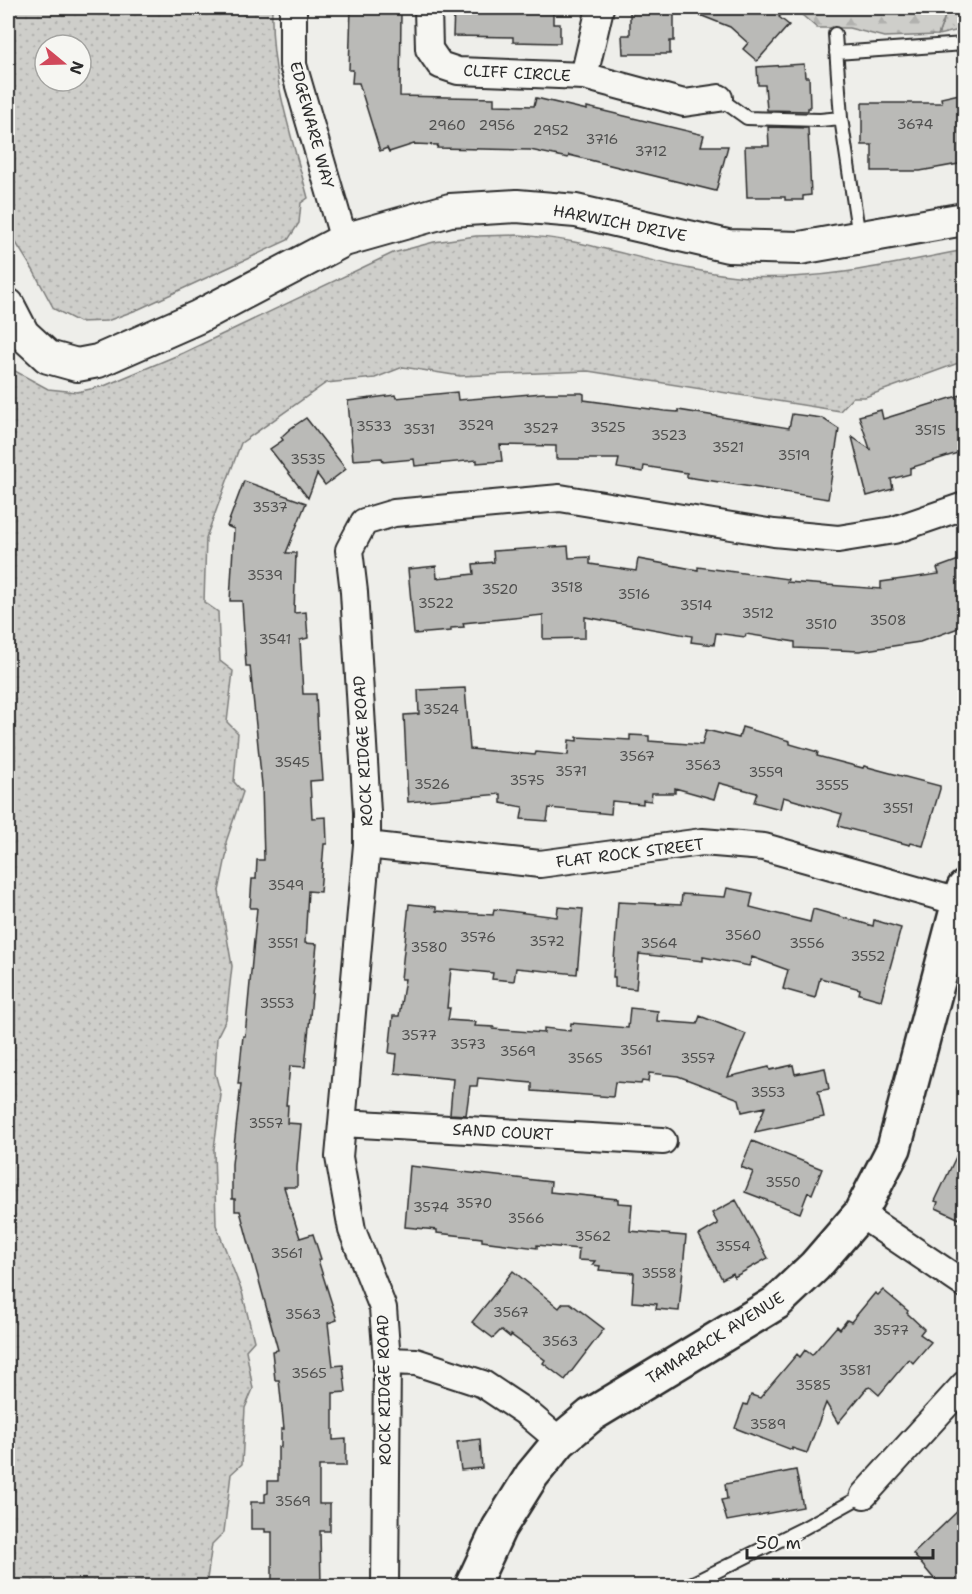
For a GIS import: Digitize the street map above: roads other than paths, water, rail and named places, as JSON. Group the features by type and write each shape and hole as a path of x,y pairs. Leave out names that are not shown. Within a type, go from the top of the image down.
{"main road":[{"name":"TAMARACK AVENUE","path":"472,1587 499,1528 532,1475 560,1441 591,1415 776,1303 815,1266 860,1214 894,1148 962,895"}],"street":[{"name":"EDGEWARE WAY","path":"293,8 293,65 345,240"},
{"name":"CLIFF CIRCLE","path":"428,8 429,49 440,65 458,71 584,76 600,8"},
{"path":"584,76 684,103 719,98"},
{"name":"HARWICH DRIVE","path":"8,305 23,334 48,357 77,365 98,361 198,317 345,240 450,210 517,206 576,211 728,246 800,248 964,219"},
{"name":"ROCK RIDGE ROAD","path":"385,1587 387,1360 383,1308 352,1230 339,1157 367,845 355,604 349,550 364,522 394,513 560,498 774,533 838,539 894,530 964,506"},
{"name":"FLAT ROCK STREET","path":"367,845 540,864 702,842 764,847 962,895"},
{"name":"SAND COURT","path":"342,1123 663,1141"},
{"path":"860,1214 964,1284"},
{"path":"387,1360 416,1362 483,1384 528,1414 560,1441"},
{"path":"864,1495 964,1385"}],"lane":[{"path":"835,34 841,118 859,238"},
{"path":"836,53 964,44"},
{"path":"719,98 747,118 841,118"},
{"path":"687,1587 864,1495"}]}
